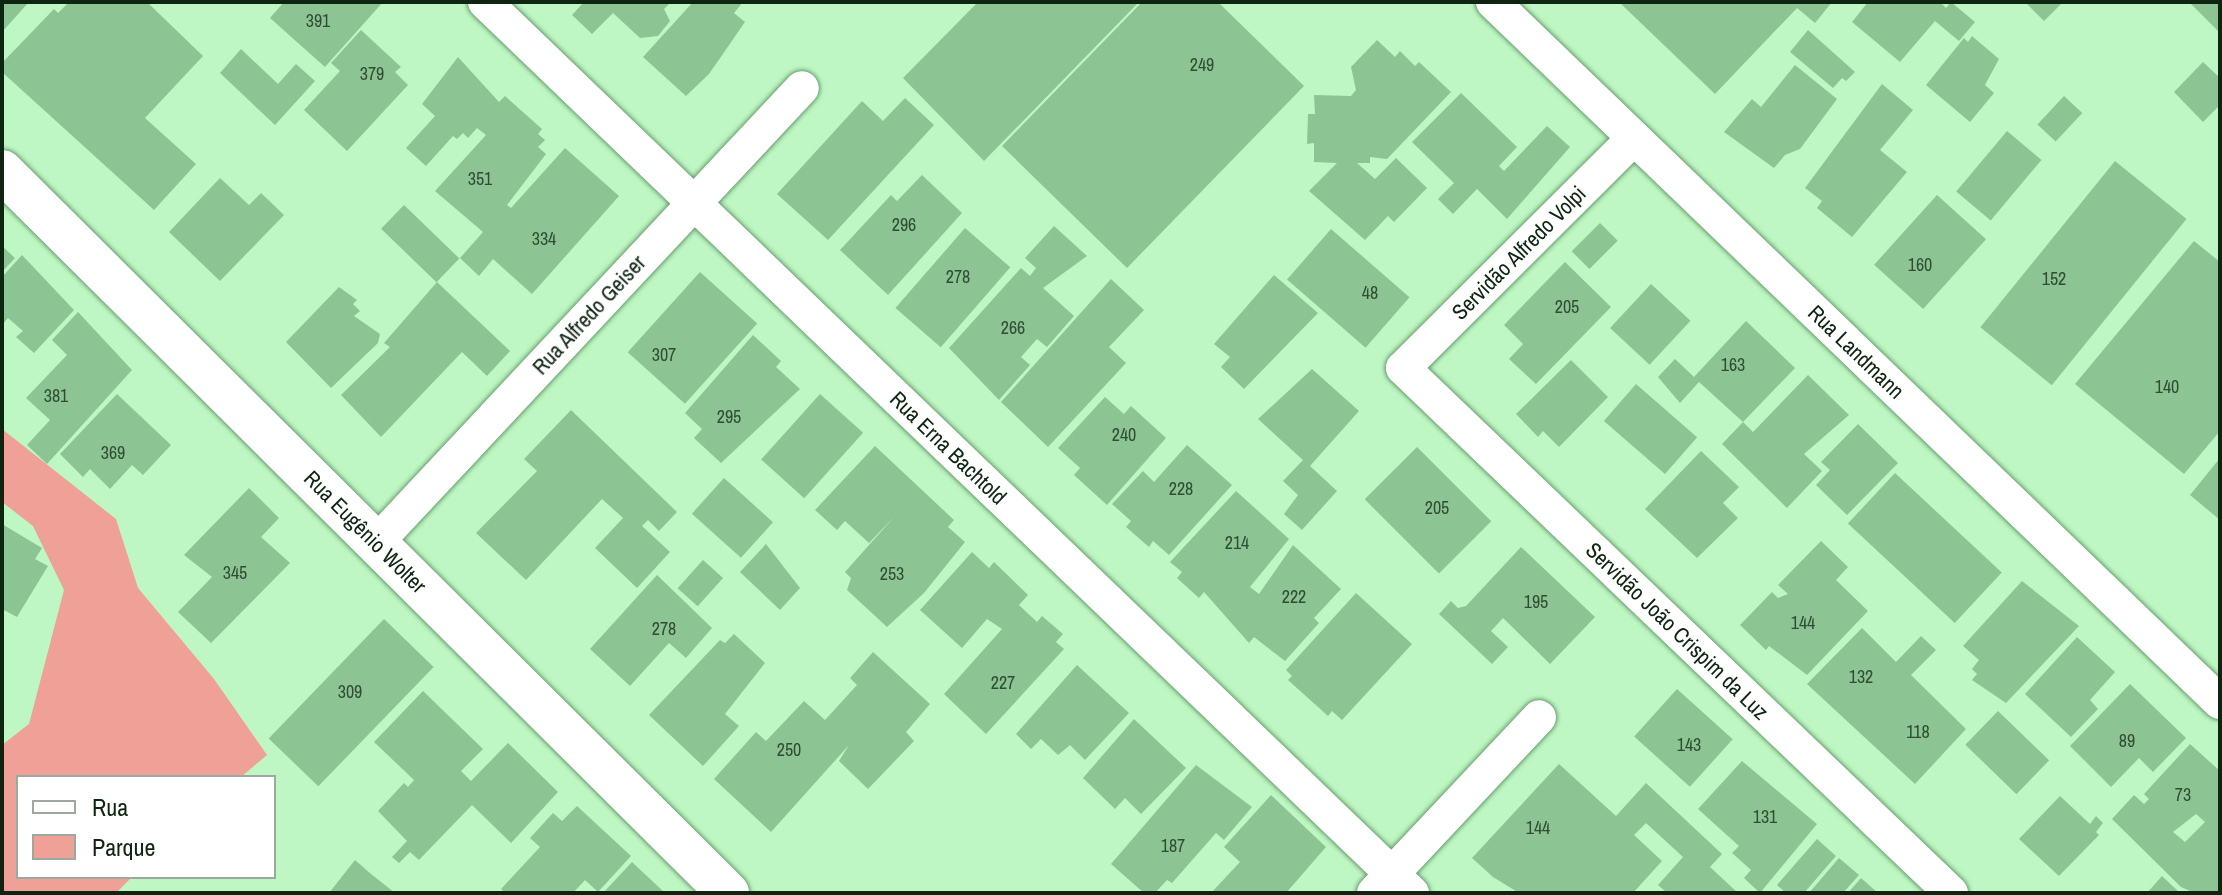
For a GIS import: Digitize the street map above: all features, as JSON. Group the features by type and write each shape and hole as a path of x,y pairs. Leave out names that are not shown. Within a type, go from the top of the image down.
{"street":[{"name":"Rua Erna Bachtold","path":"485,2 1392,887"},
{"name":"Rua Landmann","path":"1493,2 2220,702"},
{"name":"Rua Alfredo Geiser","path":"376,543 802,88"},
{"name":"Servidão Alfredo Volpi","path":"1403,368 1634,138"},
{"name":"Rua Eugênio Wolter","path":"2,171 728,893"},
{"name":"Servidão João Crispim da Luz","path":"1403,368 1951,893"},
{"path":"1392,887 1539,717"}],"green space":[{"path":"2,429 116,519 138,588 214,679 267,755 243,775 16,775 16,879 130,879 116,893 2,893 2,745 29,724 64,590 33,526 2,502"}],"building":[{"path":"2,2 29,2 2,32"},
{"path":"69,2 147,2 203,56 145,118 196,164 154,210 2,72 2,63 54,9 58,13"},
{"path":"284,2 383,2 325,67 270,18"},
{"path":"584,2 671,2 664,9 670,21 658,36 640,38 613,13 592,34 572,15"},
{"path":"693,2 743,2 734,13 745,22 709,74 686,96 643,57"},
{"path":"978,2 1139,2 984,161 903,78"},
{"path":"1142,2 1218,2 1304,86 1127,268 1002,146"},
{"path":"1619,2 1832,2 1815,23 1797,8 1715,94"},
{"path":"1868,2 1940,2 1946,8 1951,2 1975,22 1959,41 1935,21 1900,62 1852,22"},
{"path":"2025,2 2063,2 2044,21"},
{"path":"2189,2 2220,2 2220,33"},
{"path":"361,30 401,67 395,72 408,85 347,151 304,110 340,71 331,63"},
{"path":"1808,30 1855,72 1846,81 1842,78 1833,88 1790,52"},
{"path":"1972,36 1999,59 1985,85 1994,93 1970,122 1926,85 1964,38 1968,42"},
{"path":"1377,40 1395,57 1400,51 1415,66 1419,62 1451,92 1387,159 1370,157 1370,163 1357,163 1375,179 1396,158 1427,188 1394,222 1388,216 1365,240 1309,191 1337,163 1314,162 1314,143 1307,144 1308,114 1315,114 1314,95 1351,96 1356,90 1351,67"},
{"path":"241,49 278,84 296,64 315,81 275,125 220,73"},
{"path":"458,57 499,102 505,96 542,129 538,134 545,140 538,147 546,154 507,205 511,208 565,148 619,196 532,294 493,259 479,276 460,258 483,232 435,191 486,135 477,128 468,138 463,133 457,139 453,136 426,166 406,148 435,116 422,104"},
{"path":"2203,62 2220,78 2220,105 2203,122 2174,92"},
{"path":"1795,65 1837,99 1800,149 1785,155 1774,168 1724,132 1752,99 1761,107"},
{"path":"1882,84 1913,110 1880,150 1907,172 1852,237 1817,208 1822,201 1805,188"},
{"path":"1461,93 1517,147 1499,166 1504,171 1547,126 1570,147 1507,219 1477,189 1453,214 1438,199 1454,183 1412,142"},
{"path":"2064,96 2082,113 2056,142 2037,125"},
{"path":"905,98 934,125 828,240 777,194 862,101 883,121"},
{"path":"2007,131 2041,160 1991,220 1956,192"},
{"path":"2115,161 2186,219 2052,385 1980,327"},
{"path":"922,175 962,213 888,295 840,250 891,195 897,201"},
{"path":"220,178 249,205 261,193 284,215 220,281 169,232"},
{"path":"1937,195 1986,239 1923,309 1874,265"},
{"path":"404,205 459,258 436,282 381,229"},
{"path":"1600,223 1618,241 1589,269 1572,251"},
{"path":"1054,226 1087,256 1043,288 1074,316 1047,347 1037,339 1021,357 1030,365 999,400 949,348 1021,268 1030,276 1036,268 1025,258"},
{"path":"965,228 1010,267 941,347 895,308"},
{"path":"1331,229 1409,297 1366,348 1287,280"},
{"path":"2194,241 2220,262 2220,431 2184,474 2075,384"},
{"path":"2,246 15,258 2,272"},
{"path":"22,255 74,310 34,353 16,337 23,331 8,318 2,325 2,277"},
{"path":"1565,262 1611,307 1536,384 1509,359 1523,344 1504,325"},
{"path":"700,272 757,324 685,404 628,352"},
{"path":"1274,275 1318,313 1244,389 1221,367 1230,357 1214,344"},
{"path":"1111,279 1144,310 1109,347 1126,363 1048,447 1001,402"},
{"path":"437,282 510,351 487,376 462,352 381,437 341,395 390,347 384,343"},
{"path":"1651,284 1690,321 1650,365 1610,328"},
{"path":"339,287 357,300 353,304 360,311 354,316 380,334 378,343 331,388 286,342"},
{"path":"78,312 132,370 47,464 27,445 50,420 26,398 67,355 52,340"},
{"path":"1746,321 1795,368 1743,422 1699,382 1680,403 1658,377 1675,359 1694,377"},
{"path":"753,335 781,361 776,367 800,389 721,463 694,438 702,429 685,413"},
{"path":"1571,360 1608,397 1559,447 1543,431 1538,437 1516,414"},
{"path":"1312,369 1359,411 1310,466 1337,491 1302,530 1284,514 1298,495 1283,481 1303,460 1258,419"},
{"path":"1808,375 1849,415 1804,454 1822,471 1787,508 1722,444 1743,422 1753,432"},
{"path":"1636,384 1697,437 1665,474 1604,421"},
{"path":"117,394 171,445 143,475 132,465 110,489 90,469 83,477 60,454"},
{"path":"820,394 863,433 804,498 761,459"},
{"path":"1105,397 1124,414 1131,406 1166,438 1107,505 1074,475 1080,468 1058,448"},
{"path":"571,410 677,512 659,531 648,520 642,526 670,552 637,588 595,548 623,518 602,499 526,580 476,533 537,471 524,459"},
{"path":"1858,424 1898,463 1847,515 1816,485 1830,470 1821,462"},
{"path":"1187,445 1232,485 1169,555 1153,541 1149,547 1126,527 1131,521 1112,504 1143,471 1154,482"},
{"path":"875,446 954,520 948,527 965,542 924,593 887,627 847,590 851,578 845,572 894,517 869,543 845,521 837,530 815,510"},
{"path":"1417,447 1491,521 1439,574 1365,499"},
{"path":"1701,451 1739,487 1723,503 1738,518 1697,558 1645,509"},
{"path":"2220,458 2220,520 2190,495"},
{"path":"1895,473 2002,573 1955,623 1848,523"},
{"path":"724,478 773,522 741,558 692,514"},
{"path":"249,488 279,518 261,537 290,563 211,643 178,612 212,577 184,555"},
{"path":"1236,491 1289,539 1250,587 1259,594 1293,545 1341,589 1314,618 1319,623 1285,661 1254,637 1249,643 1204,592 1199,598 1177,578 1182,572 1170,562"},
{"path":"2,524 42,548 35,559 48,566 17,617 2,609"},
{"path":"1821,541 1848,567 1836,580 1868,611 1807,675 1769,646 1766,650 1740,625 1772,592 1778,598 1788,594 1778,585"},
{"path":"766,544 800,588 780,610 740,572"},
{"path":"1521,547 1595,617 1550,664 1503,618 1491,631 1508,647 1492,664 1439,614 1451,601 1458,608 1466,606"},
{"path":"972,552 989,568 994,562 1028,595 1019,605 1037,622 1042,616 1063,634 1056,642 1064,649 986,734 944,694 1002,629 987,619 962,648 920,610"},
{"path":"703,560 723,578 698,606 678,588"},
{"path":"657,575 712,628 686,658 669,643 630,686 590,649"},
{"path":"2022,581 2079,626 2006,703 1972,680 1977,674 1972,669 1979,660 1963,646"},
{"path":"1356,593 1412,644 1342,720 1332,711 1328,716 1288,680 1292,676 1286,670"},
{"path":"384,619 434,667 318,786 269,738"},
{"path":"1862,628 1896,662 1921,636 1936,650 1911,675 1966,729 1915,784 1807,684"},
{"path":"734,634 765,663 725,714 739,726 703,766 649,715 720,640 725,643"},
{"path":"2077,637 2115,672 2090,700 2098,709 2071,737 2025,694"},
{"path":"873,652 930,704 906,732 914,741 868,789 839,761 849,745 771,832 714,779 756,732 766,741 804,701 825,720 857,685 850,678"},
{"path":"1077,665 1129,713 1085,760 1070,745 1058,755 1041,739 1031,749 1016,734"},
{"path":"2130,684 2186,738 2153,772 2139,758 2111,787 2070,746"},
{"path":"1677,689 1733,739 1690,787 1634,737"},
{"path":"423,691 483,749 461,771 471,781 508,743 558,792 511,843 472,805 419,860 410,852 399,863 392,857 407,841 378,811 404,783 408,787 414,780 374,742"},
{"path":"1998,711 2049,760 2016,794 1965,745"},
{"path":"1134,719 1186,768 1141,814 1125,798 1115,809 1083,778"},
{"path":"2190,744 2220,771 2220,893 2194,893 2181,887 2112,819 2134,795 2144,804 2149,799 2144,794","holes":["2196,814 2205,822 2185,842 2173,832"]},
{"path":"1742,761 1817,824 1760,893 1744,878 1751,870 1732,853 1739,846 1698,809"},
{"path":"1559,764 1616,816 1646,783 1722,854 1710,867 1738,893 1667,893 1658,885 1683,857 1646,823 1634,835 1662,861 1633,893 1519,893 1493,877 1472,858"},
{"path":"1196,765 1252,807 1224,840 1216,833 1172,883 1167,880 1155,893 1144,893 1111,864"},
{"path":"1271,795 1326,847 1286,893 1211,893 1240,862 1224,847"},
{"path":"2060,796 2090,824 2096,816 2103,823 2096,832 2099,835 2059,876 2019,839"},
{"path":"577,806 631,856 598,892 585,880 573,893 505,893 501,889 540,847 530,838 553,813 562,821"},
{"path":"1817,839 1836,856 1804,893 1786,893 1777,885"},
{"path":"1839,858 1859,875 1843,893 1809,893"},
{"path":"355,860 371,874 395,893 329,893"},
{"path":"632,862 665,893 603,893"},
{"path":"2162,876 2180,893 2147,893"},
{"path":"1861,878 1878,893 1848,893"}]}
